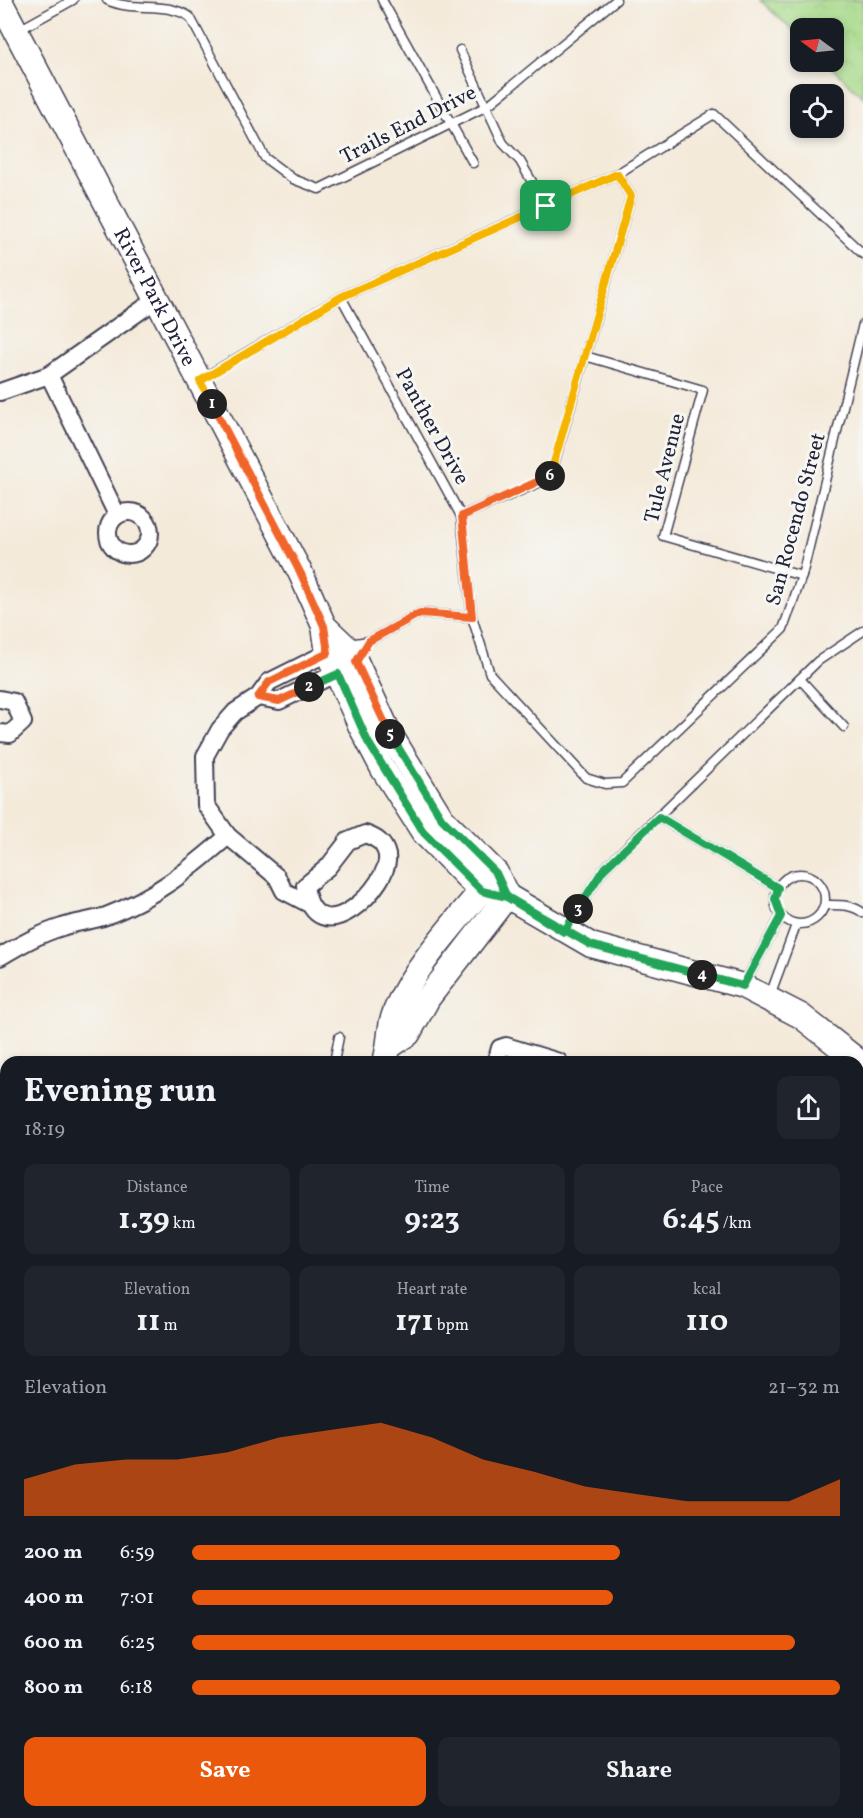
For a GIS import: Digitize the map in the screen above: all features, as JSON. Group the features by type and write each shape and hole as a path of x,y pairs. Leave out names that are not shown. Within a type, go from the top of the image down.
{"street":[{"name":"River Park Drive","path":"0,1 301,574 341,659 442,819 489,882 507,897"},
{"path":"0,392 49,375 158,299"},
{"path":"49,375 117,516"},
{"path":"305,886 328,867 348,841 365,834 377,839 383,846 387,857 385,868 369,892 349,912 334,919 320,915 307,903 284,891 277,877 228,836 206,805 205,756 228,720 235,712 258,697 269,682 286,674 341,659"},
{"path":"258,697 279,701 296,693 341,659"},
{"path":"0,699 14,702 23,722 10,734 0,733"},
{"path":"0,957 27,940 62,927 104,917 138,902 182,877 228,836"},
{"path":"277,877 289,876 305,886"},
{"path":"387,1054 392,1022 409,987 445,935 489,882"},
{"path":"305,886 307,903"},
{"path":"387,1054 408,1034 429,998 507,897 564,932 591,945 743,986 801,1016 852,1056"},
{"path":"498,1056 500,1048 506,1046 539,1056"}],"lane":[{"path":"16,31 73,0"},
{"name":"Trails End Drive","path":"107,0 124,7 178,9 190,17 265,158 293,179 319,189 487,106 616,0"},
{"path":"382,0 473,163"},
{"path":"460,50 503,143 520,161 546,206"},
{"path":"200,381 341,297 617,174 714,114 863,254"},
{"path":"462,516 550,478 631,196 617,174"},
{"name":"Panther Drive","path":"341,297 462,516 472,617 490,674 586,778 605,784"},
{"name":"San Rocendo Street","path":"605,784 622,783 783,629 802,576 863,324"},
{"name":"Tule Avenue","path":"585,356 703,390 663,536 802,576"},
{"path":"341,659 420,613 472,617"},
{"path":"564,932 603,870 819,661 863,631"},
{"path":"341,659 369,641"},
{"path":"286,674 296,693"},
{"path":"800,679 844,727"},
{"path":"659,817 778,888"},
{"path":"807,875 822,886 825,905 822,912 811,922 796,925 781,916 775,899 778,888 789,876 807,875"},
{"path":"825,905 850,906 863,913"},
{"path":"743,986 781,916"},
{"path":"769,998 796,925"},
{"path":"335,1056 339,1037"}],"green space":[{"path":"760,0 863,0 863,97 837,72 844,72 844,18 790,18 790,28"}],"route":[{"path":"546,206 341,297 200,381 301,574 324,626 328,653 269,682 258,697 279,701 338,674 368,742 424,833 482,891 507,897 564,932 603,870 659,817 778,888 775,899 776,908 781,916 743,986 591,945 564,932 523,907 507,897 496,873 442,819 388,731 356,662 369,641 420,613 472,617 462,516 550,478 631,196 617,174 546,206"}]}
